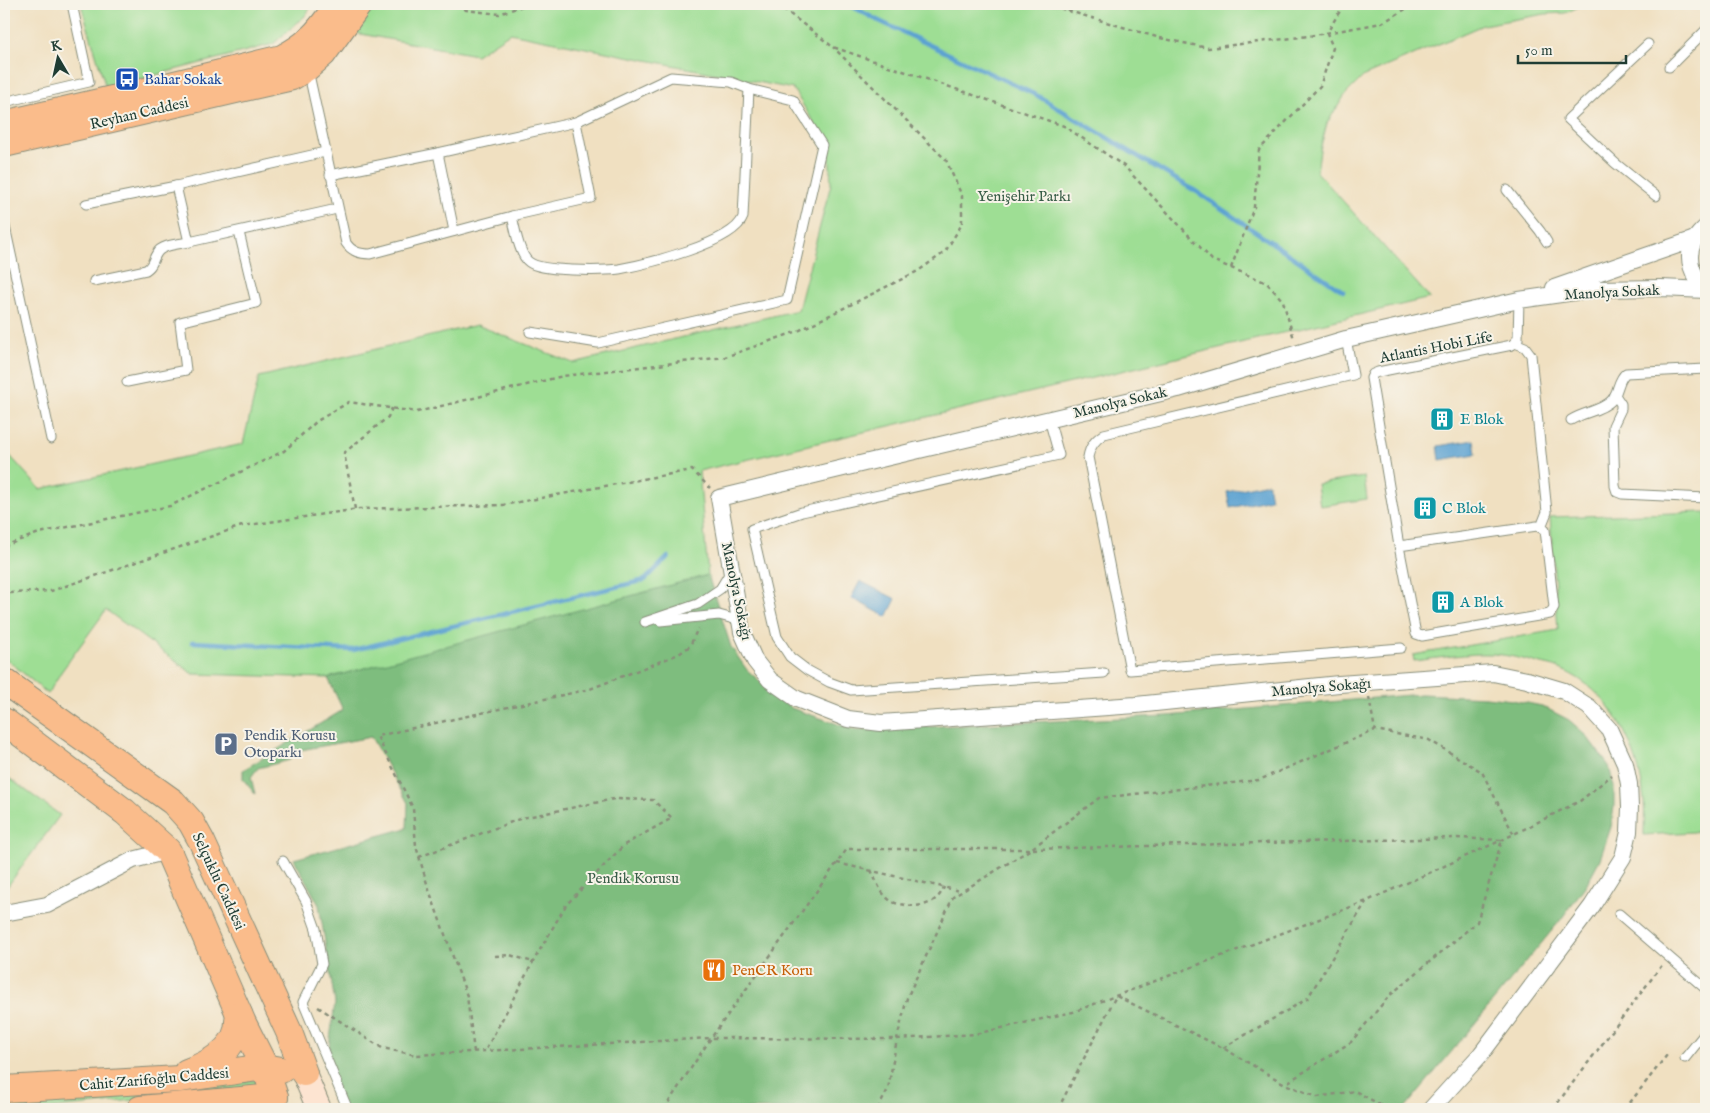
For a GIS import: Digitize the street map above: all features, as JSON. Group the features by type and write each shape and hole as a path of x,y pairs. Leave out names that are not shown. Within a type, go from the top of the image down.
{"main road":[{"name":"Reyhan Caddesi","path":"302,59 312,39 337,4"},
{"name":"Reyhan Caddesi","path":"9,116 282,58 302,59 324,54 359,4"},
{"name":"Selçuklu Caddesi","path":"4,681 166,796 191,822 285,1023 319,1109"},
{"path":"4,722 125,812 168,851 239,1014 265,1067 278,1103 304,1073"},
{"path":"163,1080 192,1070 215,1058 228,1046 237,1032 239,1014"},
{"name":"Cahit Zarifoğlu Caddesi","path":"4,1089 163,1080 234,1073 265,1067 304,1073"},
{"name":"Cahit Zarifoğlu Caddesi","path":"140,1109 278,1103"}],"street":[{"path":"1701,233 1690,254 1695,276 1706,288"},
{"name":"Manolya Sokak","path":"1519,300 1701,233"},
{"name":"Manolya Sokak","path":"720,498 1049,418 1178,389 1346,339 1519,300 1596,289 1706,288"},
{"name":"Manolya Sokağı","path":"720,498 742,632 754,661 770,680 797,700 848,719 880,723 1136,705 1366,682 1493,674 1526,680 1564,691 1590,707 1609,729 1625,764 1629,784 1630,807 1629,832 1623,857 1592,906 1481,1054 1431,1109"},
{"path":"4,913 47,905 133,860 168,851"}],"lane":[{"path":"9,116 89,82 72,4"},
{"path":"1669,67 1706,30"},
{"path":"1648,44 1568,119 1615,163 1656,196"},
{"path":"302,59 346,243 355,252 370,254 512,216 591,198 576,122"},
{"path":"330,175 576,122 671,77 731,82 749,89 793,100 822,145 787,300 598,343 530,332"},
{"path":"512,216 525,259 531,264 556,269 619,269 664,258 714,241 736,229 741,224 743,217 749,89"},
{"path":"86,204 176,186 325,152"},
{"path":"438,153 454,231"},
{"path":"176,186 189,242"},
{"path":"1507,190 1547,242"},
{"path":"94,281 146,270 152,265 161,248 337,209"},
{"path":"4,222 6,245 51,439"},
{"path":"127,382 186,370 180,322 256,303 239,232"},
{"name":"Atlantis Hobi Life","path":"1519,300 1518,339 1516,343 1507,347 1373,374 1371,378 1399,546 1415,631 1419,636 1552,613 1554,607 1545,530 1541,527"},
{"path":"1346,339 1353,375 1104,434 1096,439 1090,448 1088,457 1130,670 1401,648"},
{"path":"1399,546 1532,525 1541,527 1548,512 1532,355 1525,347 1516,343"},
{"path":"1571,420 1583,413 1605,405 1615,395 1621,378 1629,372 1706,369"},
{"path":"1615,395 1621,404 1621,409 1613,426 1614,486 1618,492 1622,494 1706,498"},
{"path":"1049,418 1059,454 802,512 752,529 777,637 790,657 807,670 829,682 850,690 1104,673"},
{"path":"732,570 720,589 698,604 644,622 719,615 741,621"},
{"path":"283,862 306,901 316,930 322,964 303,1002 346,1105 345,1109"},
{"path":"1619,914 1706,989"},
{"path":"1686,1058 1706,1032"}],"path":[{"path":"458,4 466,10 499,14 528,4"},
{"path":"4,546 39,533 170,506 284,451 317,421 349,402 418,412 563,376 725,357 798,331 918,271 945,252 962,224 962,196 946,160 833,47 777,4"},
{"path":"1045,4 1160,38 1208,48 1327,33 1382,23 1414,4"},
{"path":"1327,33 1344,4"},
{"path":"1231,268 1254,207 1259,150 1320,86 1333,48 1327,33"},
{"path":"833,47 1064,126 1124,166 1212,260 1267,283 1283,301 1299,353"},
{"path":"355,510 344,453 388,417 392,408"},
{"path":"4,587 11,593 51,591 242,526 355,510 504,505 692,470 720,498"},
{"path":"474,1052 467,996 419,857 416,846 413,808 377,736 590,689 679,654 690,646 696,630 705,629"},
{"path":"1366,682 1375,730"},
{"path":"878,1109 888,1089 907,998 953,896 1031,849 1099,798 1259,780 1375,730 1429,740 1482,772 1514,835"},
{"path":"303,1002 317,1006 382,1048 416,1055 711,1038 897,1039 975,1034 1073,1012 1367,900 1514,835 1580,801 1625,764"},
{"path":"419,857 522,818 614,799 653,800 672,818 624,845 566,905 485,1051"},
{"path":"664,1109 711,1038 847,849 1031,849 1457,838 1502,840"},
{"path":"1285,1084 1351,1042 1389,996 1477,922 1502,840"},
{"path":"837,863 962,891"},
{"path":"871,870 879,889 893,902 910,906 932,903 941,895 944,887"},
{"path":"1223,1048 1306,999 1367,900"},
{"path":"495,956 510,955 533,962"},
{"path":"1553,1109 1667,957"},
{"path":"1116,996 1223,1048 1285,1084 1317,1097 1355,1091 1388,1109"},
{"path":"1058,1109 1116,996"},
{"path":"1625,1109 1667,1055"}],"green space":[{"path":"81,4 313,4 305,16 273,44 106,88"},
{"name":"Yenişehir Parkı","path":"367,4 1585,4 1565,13 1545,14 1483,25 1364,76 1345,95 1327,123 1317,172 1430,298 699,471 708,575 631,599 328,678 193,674 106,610 61,672 48,694 4,657 4,449 40,489 243,444 259,377 477,325 573,363 798,310 831,184 829,147 793,89 510,33 476,55 355,33"},
{"path":"1364,477 1367,499 1320,506 1317,484"},
{"path":"1706,512 1706,833 1644,835 1644,804 1636,761 1620,723 1594,691 1578,679 1555,667 1504,655 1473,654 1414,661 1413,655 1558,630 1550,517"},
{"name":"Pendik Korusu","path":"708,575 731,647 747,670 791,708 855,730 1167,716 1421,694 1512,700 1542,706 1569,720 1585,734 1609,766 1614,787 1611,827 1600,859 1586,885 1559,922 1404,1109 342,1109 326,1068 335,1003 319,905 294,859 407,828 408,803 371,737 290,752 290,760 258,768 251,777 255,794 243,779 243,770 343,710 328,678"},
{"path":"6,776 60,815 4,891 4,779"},
{"path":"256,1080 256,1087 251,1088 46,1109 4,1109 4,1101"}],"water":[{"path":"1474,440 1476,454 1440,460 1438,446"},
{"path":"1268,483 1271,499 1230,508 1227,492"},
{"path":"860,581 896,599 887,617 851,598"}],"waterway":[{"path":"848,4 875,19 1038,96 1197,192 1343,291"},
{"path":"192,642 353,650 645,580 668,557"}],"place":[{"name":"Bahar Sokak","path":"127,79"},
{"name":"E Blok","path":"1442,419"},
{"name":"C Blok","path":"1425,508"},
{"name":"A Blok","path":"1443,602"},
{"name":"Pendik Korusu Otoparkı","path":"226,744"},
{"name":"PenCR Koru","path":"714,970"}]}
